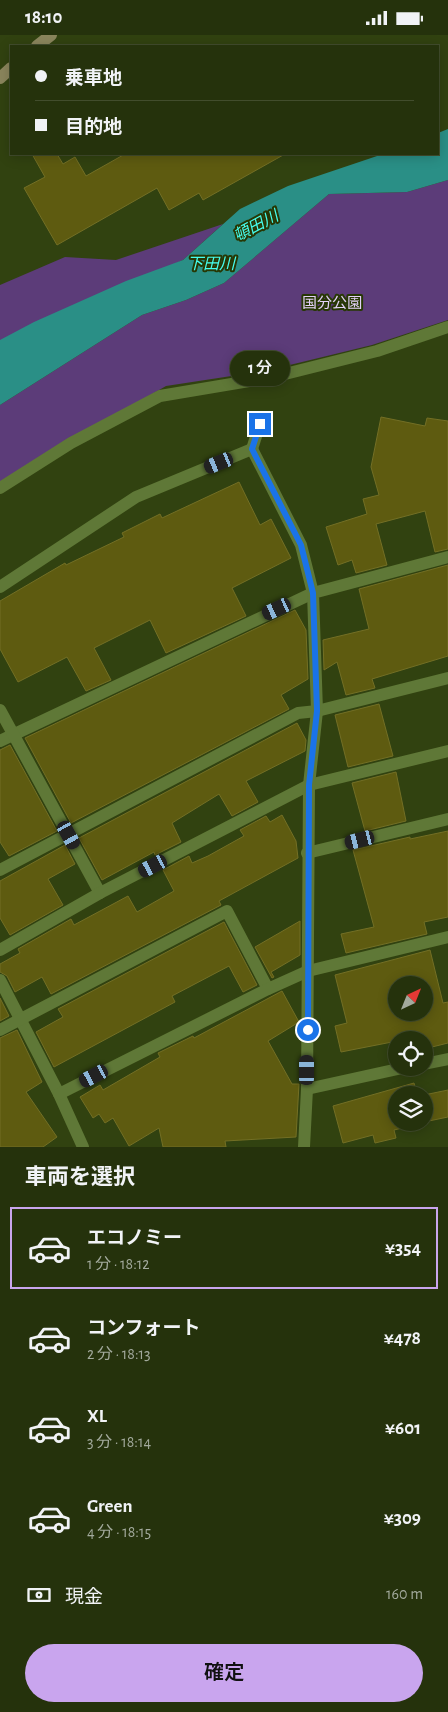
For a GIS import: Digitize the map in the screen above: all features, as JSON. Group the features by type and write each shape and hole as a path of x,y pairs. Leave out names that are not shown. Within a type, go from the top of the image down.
{"street":[{"path":"38,45 51,35"},
{"path":"0,78 10,69"},
{"path":"0,488 70,443 160,396 273,377 377,351 448,327"},
{"path":"260,424 252,449 301,545 313,593 317,711 309,785 307,853 307,1089 304,1147"},
{"path":"0,587 136,497 252,449"},
{"path":"0,741 313,593 448,557"},
{"path":"0,870 298,713 317,711 448,678"},
{"path":"0,709 100,893"},
{"path":"0,949 100,893 309,785 448,751"},
{"path":"307,853 448,819"},
{"path":"0,1030 227,911 268,989"},
{"path":"59,1094 268,989 308,971 448,937"},
{"path":"0,980 19,1020 59,1094 83,1147"},
{"path":"433,1062 448,1059"},
{"path":"307,1089 388,1071"}],"green space":[{"name":"国分公園","path":"448,180 448,320 372,345 265,371 166,386 0,482 0,405 142,315 186,300 224,283 329,194 407,192"},
{"path":"223,224 183,260 0,344 0,285 65,257 116,260"}],"water":[{"path":"448,129 448,180 407,192 329,194 224,283 186,300 142,315 0,405 0,340 34,322 126,281 183,260 240,209 288,186 380,155 439,155 439,133"}],"building":[{"path":"33,155 58,155 63,164 75,157 86,176 123,155 283,155 203,200 199,193 169,210 157,188 57,245 24,188 45,177"},
{"path":"381,417 425,426 427,418 448,421 448,549 435,552 425,511 376,524 387,565 356,573 352,560 338,565 326,527 367,514 363,499 379,495 371,467"},
{"path":"239,482 260,525 271,519 291,558 232,588 246,616 166,653 150,620 94,648 111,680 86,691 67,657 18,682 0,649 0,601 65,563 66,565 124,537 122,533 160,514 162,518"},
{"path":"448,565 448,656 372,679 375,688 346,695 337,662 324,670 323,640 369,629 359,589"},
{"path":"295,610 306,630 308,679 281,695 289,709 71,823 25,738"},
{"path":"379,704 393,756 348,767 335,715"},
{"path":"297,723 306,740 305,751 246,781 258,802 232,816 219,794 172,823 181,842 155,855 154,852 102,880 79,838"},
{"path":"10,745 57,831 9,856 0,842 0,750"},
{"path":"396,772 406,821 365,831 352,783"},
{"path":"282,815 296,841 298,858 219,901 221,905 51,994 42,977 15,992 7,976 0,972 0,964 20,953 18,949 71,919 74,925 128,896 137,912 174,891 163,870 189,856 192,863 208,856 244,836 240,830 266,816 270,822"},
{"path":"448,831 448,917 424,922 427,934 346,953 341,934 374,927 353,850 410,837 410,839"},
{"path":"65,845 75,864 48,879 63,905 10,935 0,918 0,881"},
{"path":"300,921 300,955 271,972 274,977 272,978 255,947"},
{"path":"224,922 257,985 243,992 229,966 172,996 175,1002 54,1067 36,1032 63,1017 58,1009"},
{"path":"430,950 443,1003 448,1002 448,1043 433,1047 433,1031 388,1031 388,1043 341,1052 335,1026 347,1023 335,975"},
{"path":"282,991 299,1022 268,1041 292,1084 299,1084 296,1137 225,1141 226,1147 163,1147 159,1128 129,1146 113,1118 105,1123 99,1114 93,1118 80,1097 100,1085 103,1090 160,1057 158,1053 193,1036 194,1038"},
{"path":"0,998 9,1016 0,1021"},
{"path":"17,1030 42,1082 26,1092 57,1137 43,1147 0,1147 0,1038"},
{"path":"414,1083 415,1086 403,1086"},
{"path":"388,1090 388,1131 394,1131 396,1138 375,1143 373,1135 343,1143 333,1106"},
{"path":"448,1090 448,1117 433,1120 433,1093"}],"route":[{"path":"260,424 252,449 301,545 313,593 317,711 309,785 307,853 308,1030"}],"water label":[{"name":"頓田川","path":"256,226"},
{"name":"下田川","path":"211,264"}]}
